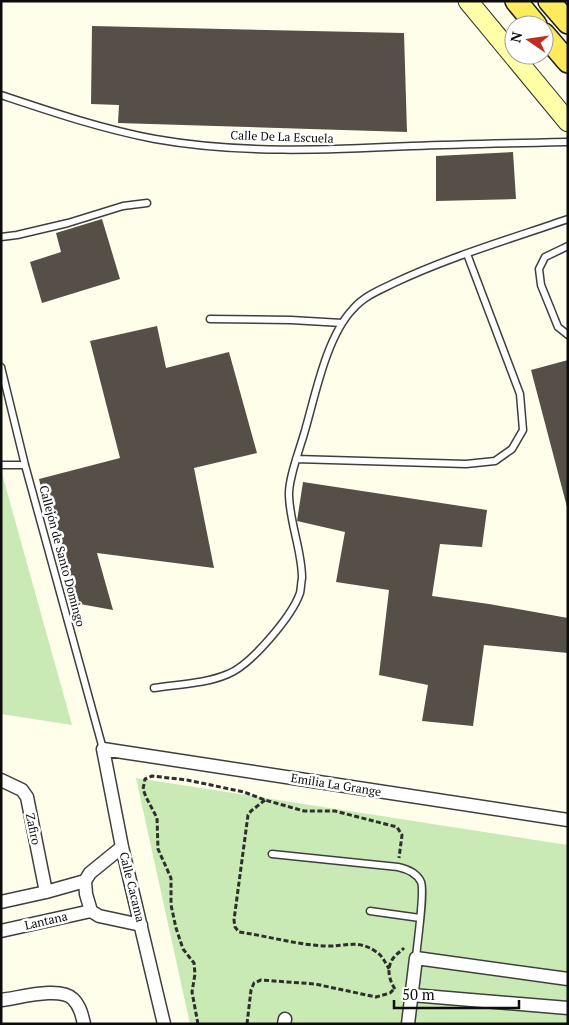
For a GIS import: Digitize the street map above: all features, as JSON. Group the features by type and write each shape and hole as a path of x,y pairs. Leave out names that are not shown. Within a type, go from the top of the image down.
{"main road":[{"path":"516,1 528,15"},
{"path":"549,1 568,23"},
{"path":"554,46 568,62"}],"street":[{"path":"468,1 568,122"},
{"name":"Emilia La Grange","path":"103,750 568,820"},
{"name":"Calle Cacama","path":"103,750 122,847 164,1024"},
{"name":"Zafiro","path":"1,780 22,790 27,797 46,892"},
{"path":"122,847 90,873 85,881 86,894 91,911 99,916 142,925"},
{"path":"1,902 85,881"},
{"name":"Lantana","path":"1,931 91,911"},
{"path":"408,1024 416,958 568,978"},
{"path":"1,1000 54,992 68,995 81,1010 84,1024"},
{"path":"412,995 568,1008"}],"lane":[{"name":"Calle De La Escuela","path":"1,96 122,132 156,139 203,145 331,150 568,142"},
{"path":"1,237 18,235 68,223 123,206 147,203"},
{"path":"154,688 208,680 230,674 245,663 268,641 291,612 300,593 302,578 289,495 296,459 327,355 342,322 353,308 366,297 420,271 568,219"},
{"path":"568,246 545,257 539,269 541,285 558,327 568,335"},
{"path":"296,459 466,464 495,461 512,450 523,430 520,394 467,254"},
{"path":"210,319 342,322"},
{"name":"Callejón de Santo Domingo","path":"1,367 25,466 103,750"},
{"path":"1,465 25,466"},
{"path":"272,854 398,867 413,873 420,879 423,894 416,958"},
{"path":"370,911 420,918"}],"path":[{"path":"198,1024 192,992 194,963 183,949 176,928 171,905 171,878 158,849 157,818 146,796 145,779 152,776 168,777 236,789 265,800 304,811 335,812 397,827 402,835 398,867"},
{"path":"265,800 251,811 247,820 234,920 238,932 328,947 354,944 366,947 381,955 389,969"},
{"path":"247,1024 251,990 254,983 261,980 315,984 376,997 390,993 395,988"}],"green space":[{"path":"1,470 72,725 1,714"},
{"path":"136,778 568,845 568,1024 190,1024"}],"building":[{"path":"92,26 404,33 407,132 118,123 119,105 91,104"},
{"path":"513,152 516,199 436,201 436,156"},
{"path":"102,219 120,279 42,303 30,262 61,252 56,233"},
{"path":"157,326 166,368 229,352 257,453 194,468 214,568 97,553 113,610 69,602 39,479 120,458 90,341"},
{"path":"568,360 568,507 567,507 531,370"},
{"path":"303,482 487,510 482,547 440,544 432,596 568,618 568,653 484,645 473,726 422,721 428,685 379,675 389,590 336,582 345,532 297,521"}]}
